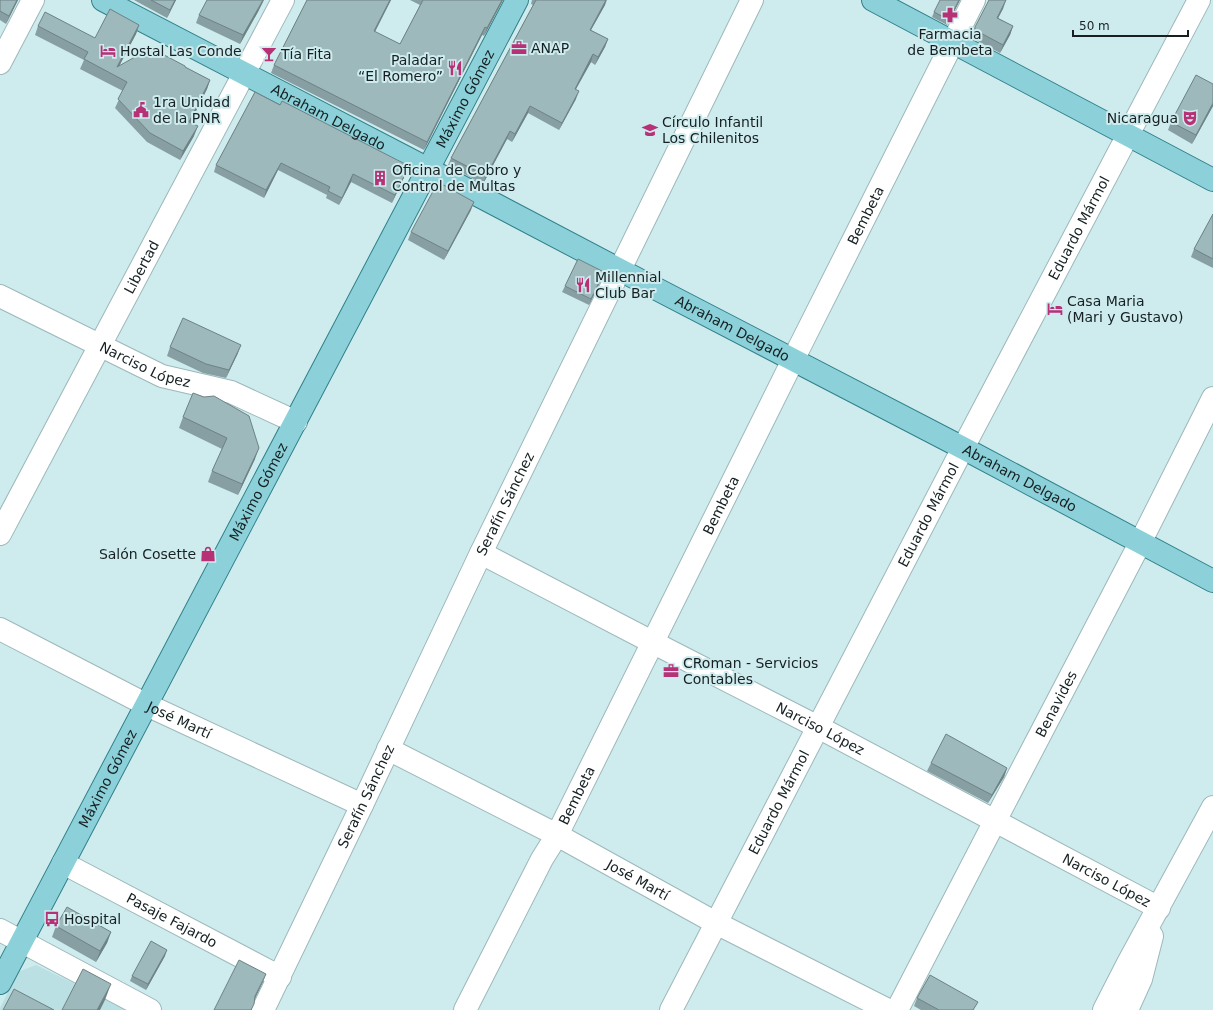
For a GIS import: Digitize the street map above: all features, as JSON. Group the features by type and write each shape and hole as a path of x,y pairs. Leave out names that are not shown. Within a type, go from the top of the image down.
{"main road":[{"name":"Abraham Delgado","path":"103,0 244,72 620,270 963,448 1213,581"},
{"name":"Máximo Gómez","path":"0,983 517,0"},
{"path":"873,0 1213,180"}],"street":[{"path":"0,63 33,0"},
{"name":"Libertad","path":"0,534 283,0"},
{"name":"Serafín Sánchez","path":"263,1010 481,553 752,0"},
{"name":"Bembeta","path":"465,1010 542,859 557,835 652,642 974,0"},
{"name":"Eduardo Mármol","path":"671,1010 963,448 1200,0"},
{"name":"Narciso López","path":"0,296 162,376 231,392 296,422"},
{"name":"Benavides","path":"897,1010 994,820 1140,543 1213,398"},
{"name":"Narciso López","path":"481,553 818,727 1159,908"},
{"name":"José Martí","path":"0,629 147,705 362,805"},
{"name":"José Martí","path":"388,749 557,835 716,922 888,1010"},
{"path":"1104,1010 1213,807"},
{"name":"Pasaje Fajardo","path":"64,863 280,977"},
{"path":"1127,1010 1141,979 1159,908"},
{"path":"0,930 150,1010"}],"shaded area":[{"path":"36,965 125,1010 0,1010 18,972"}],"building":[{"path":"0,0 17,0 9,16 0,11"},
{"path":"151,0 175,0 170,10"},
{"path":"207,0 263,0 243,35 199,15"},
{"path":"307,0 390,0 374,31 400,44 423,0 502,0 487,28 485,27 427,142 274,65"},
{"path":"536,0 606,0 590,30 608,39 598,57 593,54 575,89 579,91 562,123 530,106 515,134 510,131 486,176 451,158"},
{"path":"940,0 959,0 949,20 934,12"},
{"path":"989,0 1006,0 997,18 1013,26 1003,45 975,30 975,27"},
{"path":"110,9 139,25 117,67 151,48 210,80 189,122 198,126 183,151 150,133 118,99 127,82 84,59 88,52 38,26 45,12 95,38"},
{"name":"Nicaragua","path":"1196,75 1213,84 1213,103 1196,135 1171,122"},
{"path":"255,92 280,105 282,101 409,166 395,195 353,174 342,198 328,191 330,187 281,163 266,190 216,165"},
{"path":"438,182 474,202 448,251 411,232"},
{"path":"1213,214 1213,259 1194,249"},
{"name":"Millennial Club Bar","path":"578,259 604,272 591,299 565,286"},
{"path":"183,318 241,345 229,370 206,364 170,347"},
{"path":"193,393 204,397 214,396 249,416 259,448 242,484 212,471 227,438 183,417"},
{"path":"946,734 1007,768 992,795 931,763"},
{"path":"67,907 111,932 100,951 56,926"},
{"path":"151,941 167,950 148,984 132,976"},
{"path":"239,960 266,974 255,996 254,1004 251,1010 214,1010"},
{"path":"83,969 111,984 97,1010 62,1010"},
{"path":"930,975 978,1002 973,1010 939,1010 917,998"},
{"path":"14,989 54,1010 3,1010"}],"place":[{"name":"Farmacia de Bembeta","path":"950,15"},
{"name":"ANAP","path":"519,48"},
{"name":"Hostal Las Conde","path":"108,51"},
{"name":"Tía Fita","path":"269,54"},
{"name":"Paladar “El Romero”","path":"455,68"},
{"name":"1ra Unidad de la PNR","path":"141,110"},
{"name":"Nicaragua","path":"1190,118"},
{"name":"Círculo Infantil Los Chilenitos","path":"650,130"},
{"name":"Oficina de Cobro y Control de Multas","path":"380,178"},
{"name":"Millennial Club Bar","path":"583,285"},
{"name":"Casa Maria (Mari y Gustavo)","path":"1055,309"},
{"name":"Salón Cosette","path":"208,554"},
{"name":"CRoman - Servicios Contables","path":"671,671"},
{"name":"Hospital","path":"52,919"}]}
